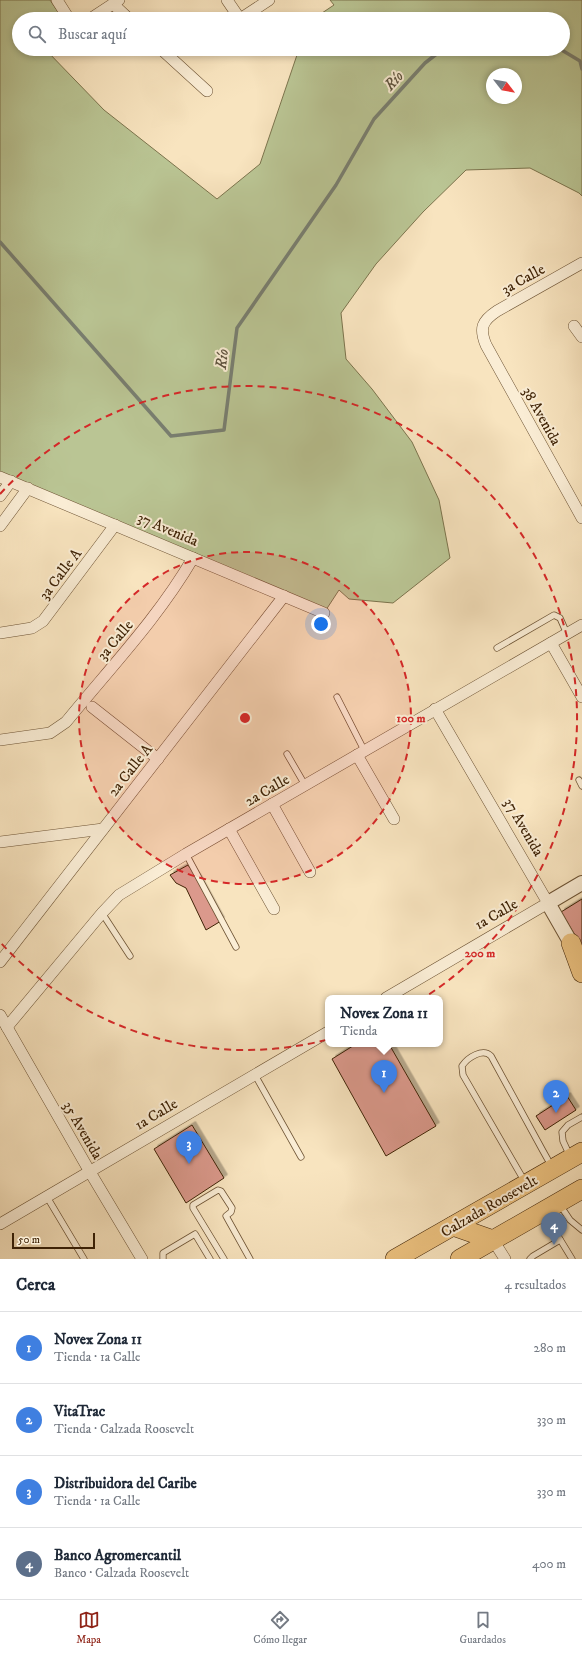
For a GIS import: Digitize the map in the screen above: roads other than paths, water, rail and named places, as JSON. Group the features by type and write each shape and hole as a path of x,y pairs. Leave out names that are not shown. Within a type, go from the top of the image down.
{"highway":[{"path":"571,943 582,973"},
{"name":"Calzada Roosevelt","path":"395,1259 577,1156"},
{"name":"Calzada Roosevelt","path":"460,1259 582,1189"},
{"path":"453,1226 493,1240"}],"street":[{"path":"57,0 65,12"},
{"path":"227,0 235,12"},
{"path":"251,12 269,0"},
{"path":"101,12 116,2 124,12"},
{"path":"169,56 207,91"},
{"name":"3a Calle","path":"482,326 488,317 497,311 582,263"},
{"name":"38 Avenida","path":"482,326 482,336 486,345 582,518"},
{"path":"574,326 582,337"},
{"name":"37 Avenida","path":"0,476 324,613"},
{"path":"0,496 10,481"},
{"path":"0,526 28,488"},
{"name":"3a Calle A","path":"0,633 32,628 43,621 115,525"},
{"name":"3a Calle","path":"0,740 50,733 66,722 148,624 177,585 193,558"},
{"name":"2a Calle A","path":"0,962 284,596"},
{"name":"2a Calle","path":"7,1027 102,913 119,895 186,854 582,625"},
{"path":"551,643 582,697"},
{"path":"92,708 158,759"},
{"name":"37 Avenida","path":"435,709 582,962"},
{"path":"361,752 394,819"},
{"path":"272,804 310,872"},
{"path":"0,842 103,829"},
{"path":"229,830 274,909"},
{"name":"1a Calle","path":"391,995 582,883"},
{"name":"35 Avenida","path":"0,1015 142,1259"},
{"name":"1a Calle","path":"0,1224 325,1034"},
{"path":"493,1240 505,1259"}],"lane":[{"path":"497,648 554,615 560,618 568,634"},
{"path":"336,697 361,752"},
{"path":"287,754 305,785"},
{"path":"579,780 582,786"},
{"path":"186,854 236,947"},
{"path":"102,913 130,956"},
{"path":"526,1185 464,1075 462,1066 472,1056 486,1052 491,1056 543,1152 554,1169"},
{"path":"255,1075 301,1157"},
{"path":"577,1156 563,1141 562,1132 568,1125 582,1117"},
{"path":"224,1259 193,1207 218,1190 221,1191 232,1208 231,1212 226,1216 250,1259"},
{"path":"47,1197 84,1259"},
{"path":"551,1207 582,1230"},
{"path":"551,1207 560,1240 572,1259"},
{"path":"163,1259 163,1253 195,1234 208,1258"},
{"path":"530,1259 560,1240"}],"waterway":[{"name":"Río","path":"570,55 580,61 582,69"},
{"name":"Río","path":"0,242 171,436 224,430 237,328 336,185 374,119 425,63 434,56"}],"place":[{"name":"Novex Zona 11","path":"384,1093"},
{"name":"VitaTrac","path":"556,1113"},
{"name":"Distribuidora del Caribe","path":"189,1164"},
{"name":"Banco Agromercantil","path":"554,1245"}]}
